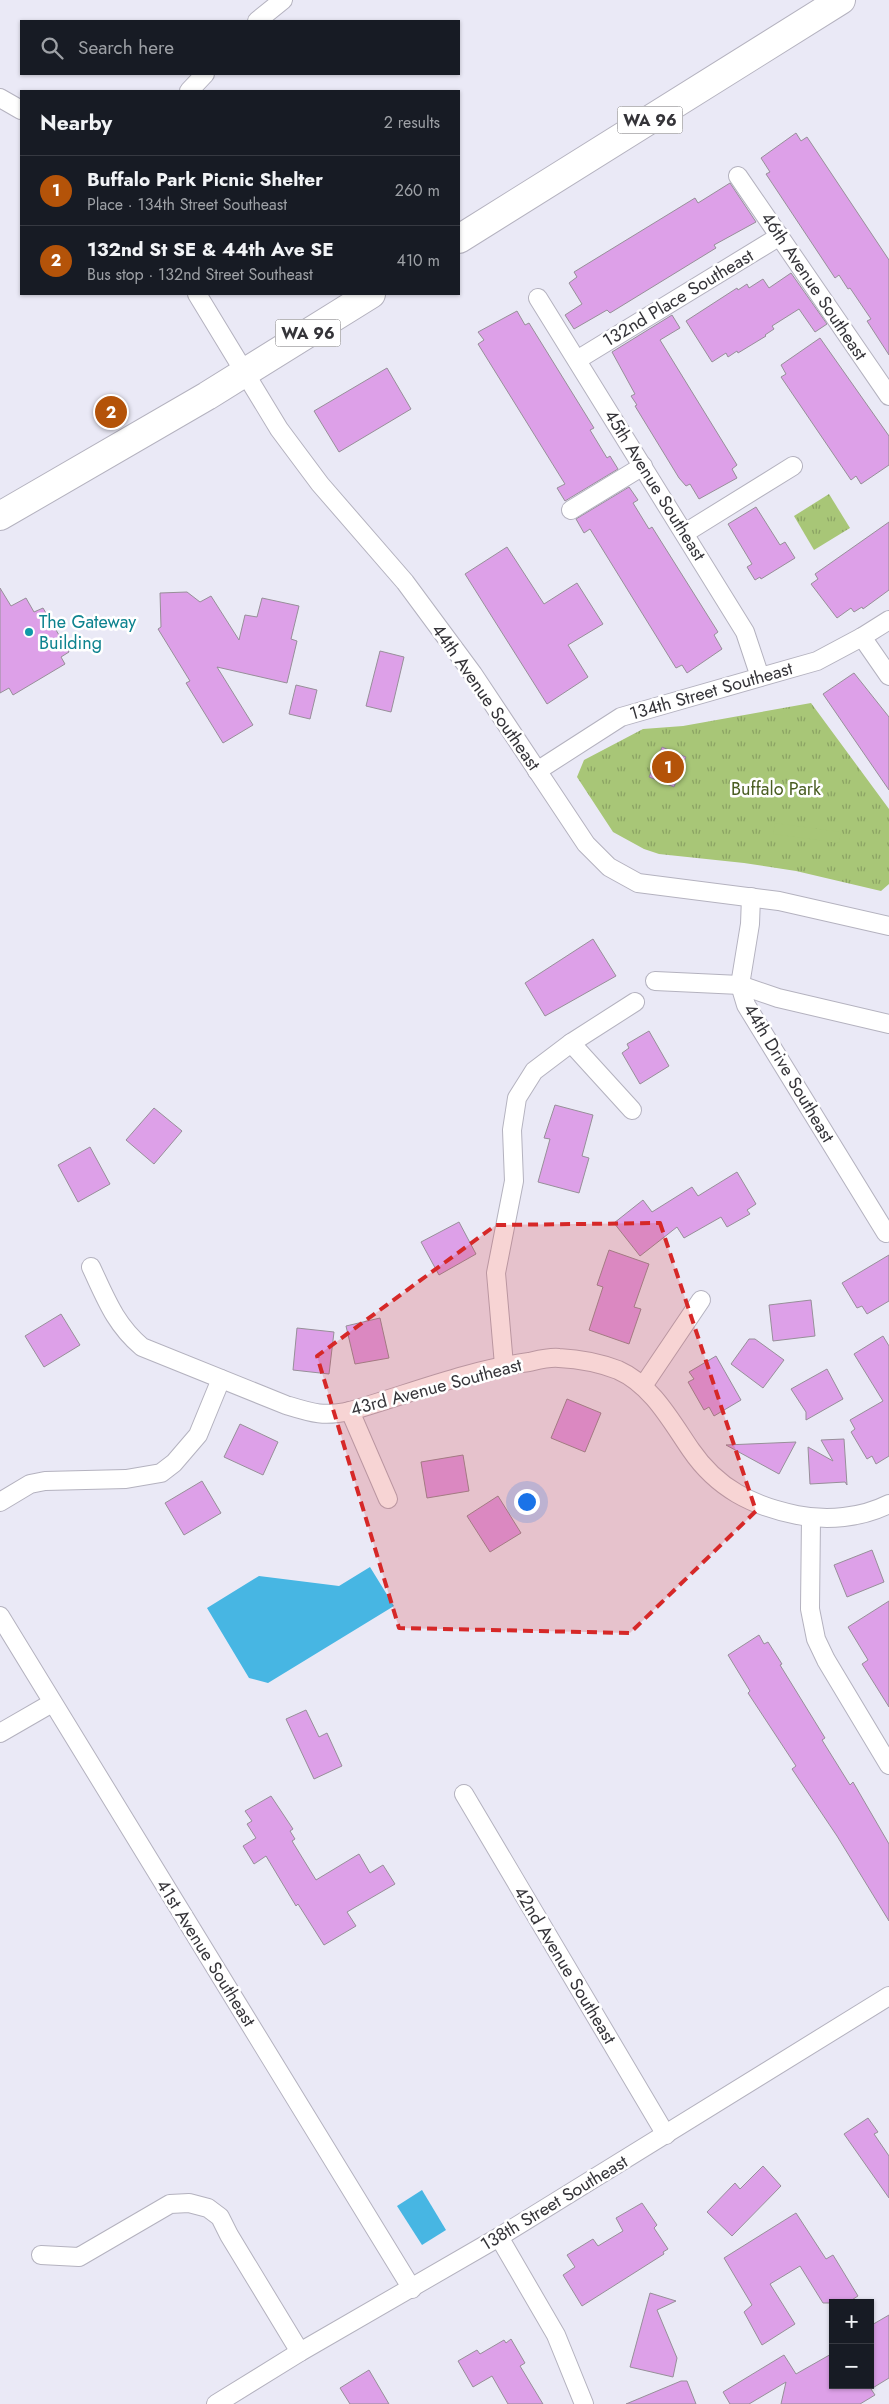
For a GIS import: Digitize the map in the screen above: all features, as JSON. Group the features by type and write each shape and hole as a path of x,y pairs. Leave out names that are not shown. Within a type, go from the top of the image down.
{"main road":[{"name":"WA 96","path":"460,238 840,0"},
{"name":"WA 96","path":"0,516 246,372 369,295"}],"street":[{"path":"258,20 284,0"},
{"path":"190,90 204,75"},
{"path":"0,98 20,109"},
{"name":"46th Avenue Southeast","path":"738,176 889,396"},
{"name":"132nd Place Southeast","path":"577,360 780,236"},
{"name":"44th Avenue Southeast","path":"198,295 246,372 278,429 320,484 405,582 473,674 586,844 609,867 638,882 751,897 816,909 889,926"},
{"name":"45th Avenue Southeast","path":"538,298 685,532 745,632 760,677"},
{"path":"571,510 643,466"},
{"path":"685,532 793,466"},
{"name":"134th Street Southeast","path":"537,770 621,717 817,661 862,638 889,620"},
{"path":"862,638 889,676"},
{"name":"44th Drive Southeast","path":"751,897 750,924 740,985 746,1005 886,1232 889,1231"},
{"path":"655,981 740,985 778,998 889,1024"},
{"path":"504,1365 496,1273 514,1182 512,1130 517,1098 534,1071 571,1043 634,1002"},
{"path":"571,1043 632,1110"},
{"name":"43rd Avenue Southeast","path":"91,1267 113,1313 125,1333 142,1346 221,1380 309,1412 330,1415 350,1411 504,1365 557,1357 618,1371 643,1386 674,1422 705,1468 725,1488 747,1501 773,1510 811,1518 842,1518 864,1514 889,1504"},
{"path":"643,1386 701,1300"},
{"path":"0,1502 30,1484 46,1481 126,1479 161,1473 174,1463 198,1435 221,1380"},
{"path":"350,1411 388,1499"},
{"path":"811,1518 810,1609 816,1639 883,1742 889,1766"},
{"name":"41st Avenue Southeast","path":"0,1616 412,2290"},
{"path":"0,1733 52,1702"},
{"name":"42nd Avenue Southeast","path":"464,1794 666,2135"},
{"name":"138th Street Southeast","path":"216,2404 300,2352 412,2290 889,1996"},
{"path":"42,2255 79,2257 170,2204 189,2203 208,2208 220,2217 228,2235 300,2352"},
{"path":"499,2237 556,2335 584,2404"}],"highlighted area":[{"path":"660,1223 756,1511 630,1633 399,1628 317,1356 496,1225"}],"green space":[{"path":"829,494 850,528 814,550 794,516"},
{"name":"Buffalo Park","path":"811,703 889,809 889,884 881,891 796,871 744,863 659,854 644,849 613,832 577,777 584,760 643,729 683,726"},
{"path":"775,823 841,832 839,843 773,834"}],"water":[{"path":"370,1567 394,1606 268,1683 249,1678 207,1608 259,1576 339,1586"},
{"path":"422,2190 446,2230 422,2245 397,2206"}],"building":[{"path":"796,133 801,141 807,137 889,260 889,355 867,321 871,319 850,288 848,289 839,275 835,278 766,174 770,172 761,158"},
{"path":"730,183 756,222 714,245 716,248 610,313 607,310 574,329 565,315 582,304 569,283 577,277 574,272 695,198 698,203"},
{"path":"791,273 827,324 815,332 799,309 772,326 774,329 766,336 738,353 737,351 728,357 726,353 712,362 686,321 737,288 738,290 747,284 749,288 763,279 769,288"},
{"path":"517,311 525,325 529,323 594,428 590,430 607,458 610,456 618,469 565,501 557,488 565,484 478,344 484,340 478,332"},
{"path":"672,315 680,328 660,340 737,465 732,469 737,478 699,499 690,484 686,486 679,478 635,406 637,405 631,396 635,394 612,352"},
{"path":"820,338 889,436 889,465 861,484 856,476 851,480 781,377 786,374 781,365"},
{"path":"387,368 411,409 339,452 314,411"},
{"path":"629,487 638,500 633,503 649,529 652,527 718,632 714,635 722,649 687,673 682,665 676,668 590,529 584,533 576,519"},
{"path":"756,507 780,545 785,542 795,558 761,579 760,577 755,580 747,567 752,564 728,524"},
{"path":"889,522 889,590 863,609 862,607 854,612 851,608 837,618 811,584 818,579 815,574"},
{"path":"507,547 544,604 577,583 603,624 568,645 588,677 547,704 465,574"},
{"name":"The Gateway Building","path":"0,588 11,606 26,598 34,612 43,608 69,652 61,657 65,664 13,695 9,688 0,693"},
{"path":"187,592 200,602 211,596 239,640 245,615 257,617 262,598 299,606 291,639 297,641 287,683 217,667 253,725 223,743 186,683 190,681 158,629 161,627 160,593"},
{"path":"380,651 404,657 391,712 366,706"},
{"path":"854,673 889,717 889,790 823,694"},
{"path":"296,685 317,690 310,719 289,714"},
{"path":"662,747 686,757 674,787 649,777"},
{"path":"593,939 616,976 545,1016 525,983"},
{"path":"649,1031 669,1066 640,1084 622,1053 629,1048 627,1044"},
{"path":"555,1105 593,1115 582,1156 589,1158 579,1193 538,1182 550,1139 544,1138"},
{"path":"154,1108 182,1131 154,1164 126,1140"},
{"path":"90,1147 110,1184 78,1202 58,1165"},
{"path":"737,1172 756,1204 747,1210 750,1214 727,1227 721,1217 684,1238 677,1227 640,1256 614,1223 643,1200 652,1212 692,1187 698,1196"},
{"path":"459,1222 476,1254 439,1275 421,1242"},
{"path":"609,1250 649,1264 634,1307 641,1309 629,1344 589,1330 603,1287 597,1285"},
{"path":"889,1255 889,1301 867,1314 862,1306 857,1308 842,1283"},
{"path":"811,1300 815,1336 773,1341 769,1305"},
{"path":"61,1314 80,1345 44,1367 25,1336"},
{"path":"380,1318 389,1358 355,1364 346,1326"},
{"path":"297,1328 334,1332 329,1374 293,1370"},
{"path":"883,1336 889,1346 889,1456 876,1464 872,1456 867,1459 851,1432 855,1429 850,1420 883,1401 854,1354"},
{"path":"749,1339 755,1339 784,1360 763,1388 731,1364"},
{"path":"716,1356 741,1400 714,1416 709,1407 704,1410 688,1382 694,1379 689,1372"},
{"path":"827,1369 843,1399 806,1420 806,1412 791,1389"},
{"path":"567,1399 601,1413 585,1452 551,1438"},
{"path":"240,1424 278,1442 263,1475 224,1457"},
{"path":"844,1439 847,1485 845,1482 810,1484 808,1447 833,1461 821,1440"},
{"path":"796,1442 779,1474 726,1445"},
{"path":"463,1455 469,1491 427,1498 421,1462"},
{"path":"202,1481 221,1513 184,1535 165,1503"},
{"path":"498,1496 521,1533 490,1552 467,1516"},
{"path":"872,1550 884,1582 847,1597 834,1565"},
{"path":"889,1601 889,1707 862,1664 868,1660 848,1627"},
{"path":"759,1635 764,1644 768,1642 782,1664 780,1665 825,1738 822,1740 850,1785 853,1782 889,1844 889,1921 837,1836 792,1769 796,1766 748,1693 750,1691 728,1655"},
{"path":"306,1710 319,1737 327,1733 342,1766 314,1779 286,1719"},
{"path":"271,1796 293,1829 290,1831 295,1839 292,1841 316,1880 359,1854 370,1873 383,1865 395,1884 347,1912 356,1926 324,1945 298,1904 296,1906 266,1856 254,1864 243,1846 256,1838 247,1824 252,1821 245,1811"},
{"path":"868,2118 878,2132 874,2134 889,2156 889,2198 844,2134"},
{"path":"763,2166 781,2186 732,2236 707,2212 735,2183 740,2189"},
{"path":"642,2203 657,2225 654,2228 668,2249 663,2252 664,2254 582,2306 563,2275 575,2267 567,2255 593,2239 598,2246 623,2231 616,2218"},
{"path":"796,2213 826,2259 833,2255 858,2296 853,2299 829,2299 829,2303 823,2303 800,2266 770,2284 795,2324 762,2345 744,2312 752,2305 724,2258"},
{"path":"650,2293 676,2301 657,2310 677,2358 673,2377 630,2367"},
{"path":"889,2315 889,2378 874,2387 874,2344 874,2324"},
{"path":"511,2339 525,2363 520,2366 543,2404 508,2404 492,2376 473,2387 458,2361 477,2350 480,2354 504,2340 506,2343"},
{"path":"784,2355 796,2374 829,2355 829,2389 871,2389 875,2395 860,2404 781,2404 786,2382 749,2404 730,2404 723,2392"},
{"path":"369,2370 389,2404 350,2404 340,2388"},
{"path":"681,2381 687,2381 696,2404 626,2404"}],"place":[{"name":"132nd St SE & 44th Ave SE","path":"111,412"},
{"name":"The Gateway Building","path":"29,632"},
{"name":"Buffalo Park Picnic Shelter","path":"668,767"}]}
